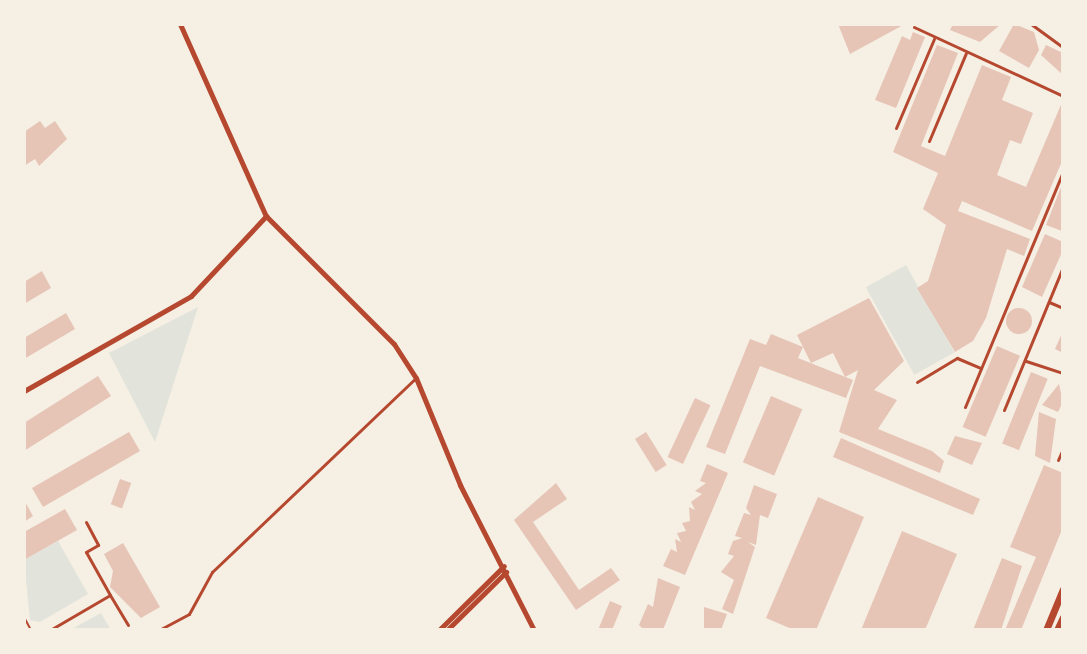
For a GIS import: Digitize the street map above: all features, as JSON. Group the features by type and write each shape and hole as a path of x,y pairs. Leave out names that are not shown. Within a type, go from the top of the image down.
{"main road":[{"path":"1046,630 1063,589"},
{"path":"1057,630 1063,617"}],"street":[{"path":"180,24 266,216 394,344 416,378 460,485 506,569 534,630"},
{"path":"24,391 191,296 266,216"},
{"path":"439,630 506,569"},
{"path":"447,630 506,569"}],"lane":[{"path":"1031,24 1063,47"},
{"path":"914,27 934,39 1063,96"},
{"path":"896,128 934,39"},
{"path":"929,141 966,53"},
{"path":"965,407 1063,171"},
{"path":"1004,410 1063,267"},
{"path":"1049,302 1063,308"},
{"path":"917,382 957,358 981,368"},
{"path":"1024,361 1063,373"},
{"path":"159,630 189,614 212,572 416,378"},
{"path":"1058,460 1063,449"},
{"path":"86,522 98,545 86,552 128,625"},
{"path":"50,630 110,595"}],"path":[{"path":"24,617 31,630"}],"shaded area":[{"path":"906,265 954,352 914,375 866,287"},
{"path":"198,307 155,442 109,353"},
{"path":"58,541 88,594 40,622 30,620 24,560"},
{"path":"101,613 111,630 70,630"}],"building":[{"path":"838,24 905,24 850,54"},
{"path":"953,24 1001,24 980,42 950,30"},
{"path":"1014,24 1034,32 1039,50 1029,68 999,51"},
{"path":"913,32 925,37 896,108 875,100 902,36 910,40"},
{"path":"937,45 958,53 921,146 945,156 982,65 1011,77 1002,100 1033,113 1021,144 1010,140 997,175 1026,187 1063,100 1063,159 1032,231 962,201 958,211 1030,239 1024,256 1007,249 986,318 973,341 955,352 917,288 928,281 946,225 923,209 938,173 893,152"},
{"path":"1046,45 1063,53 1063,75 1041,55"},
{"path":"40,121 45,128 55,121 67,139 39,166 35,159 24,166 24,132"},
{"path":"1063,182 1063,227 1062,231 1046,225"},
{"path":"1045,234 1063,242 1063,250 1042,297 1022,287"},
{"path":"42,271 51,288 24,304 24,282"},
{"path":"869,298 904,361 874,390 897,400 878,429 932,451 944,461 940,473 839,432 858,370 845,377 833,353 811,363 797,335"},
{"path":"1019,308 1028,312 1032,321 1028,330 1019,334 1010,330 1006,321 1010,312"},
{"path":"66,313 75,329 24,359 24,338"},
{"path":"1063,331 1063,353 1055,349"},
{"path":"771,334 803,347 798,358 853,380 846,398 760,366 725,454 706,447 750,339 766,345"},
{"path":"997,346 1020,356 986,437 963,427"},
{"path":"1031,372 1048,379 1019,450 1002,443"},
{"path":"98,376 111,396 24,451 24,423"},
{"path":"1059,384 1063,402 1058,412 1042,405"},
{"path":"771,396 802,409 774,476 743,462"},
{"path":"695,398 710,405 683,464 668,457"},
{"path":"1039,412 1056,419 1050,463 1035,456"},
{"path":"129,432 140,451 43,507 32,488"},
{"path":"646,432 667,465 656,472 635,439"},
{"path":"955,436 982,443 972,465 947,454"},
{"path":"841,438 980,499 973,515 833,457"},
{"path":"707,464 728,473 685,575 663,566 671,549 677,552 675,539 681,542 677,533 686,531 682,523 690,521 689,507 695,510 691,502 702,494 695,491 706,483 700,481"},
{"path":"1044,465 1063,473 1063,527 1021,630 1005,630 1036,557 1010,547"},
{"path":"120,479 131,483 122,508 111,504"},
{"path":"556,483 567,499 533,522 579,590 611,568 620,580 576,610 514,520"},
{"path":"754,485 777,494 768,518 760,515 756,545 748,542 755,547 733,614 722,609 734,580 721,572 734,556 728,554 733,541 742,538 735,536 744,513 751,515 746,508"},
{"path":"818,497 864,517 816,630 794,630 766,618"},
{"path":"24,500 33,516 24,522"},
{"path":"65,509 77,530 24,560 24,532"},
{"path":"902,531 957,554 925,630 861,630"},
{"path":"123,543 160,607 141,618 110,587 113,571 104,554"},
{"path":"1002,558 1022,566 1001,630 973,630"},
{"path":"658,578 680,587 663,630 644,630 639,625 648,604 653,607"},
{"path":"610,601 622,606 612,630 598,630"},
{"path":"704,607 727,614 721,630 694,630 704,628"}]}
